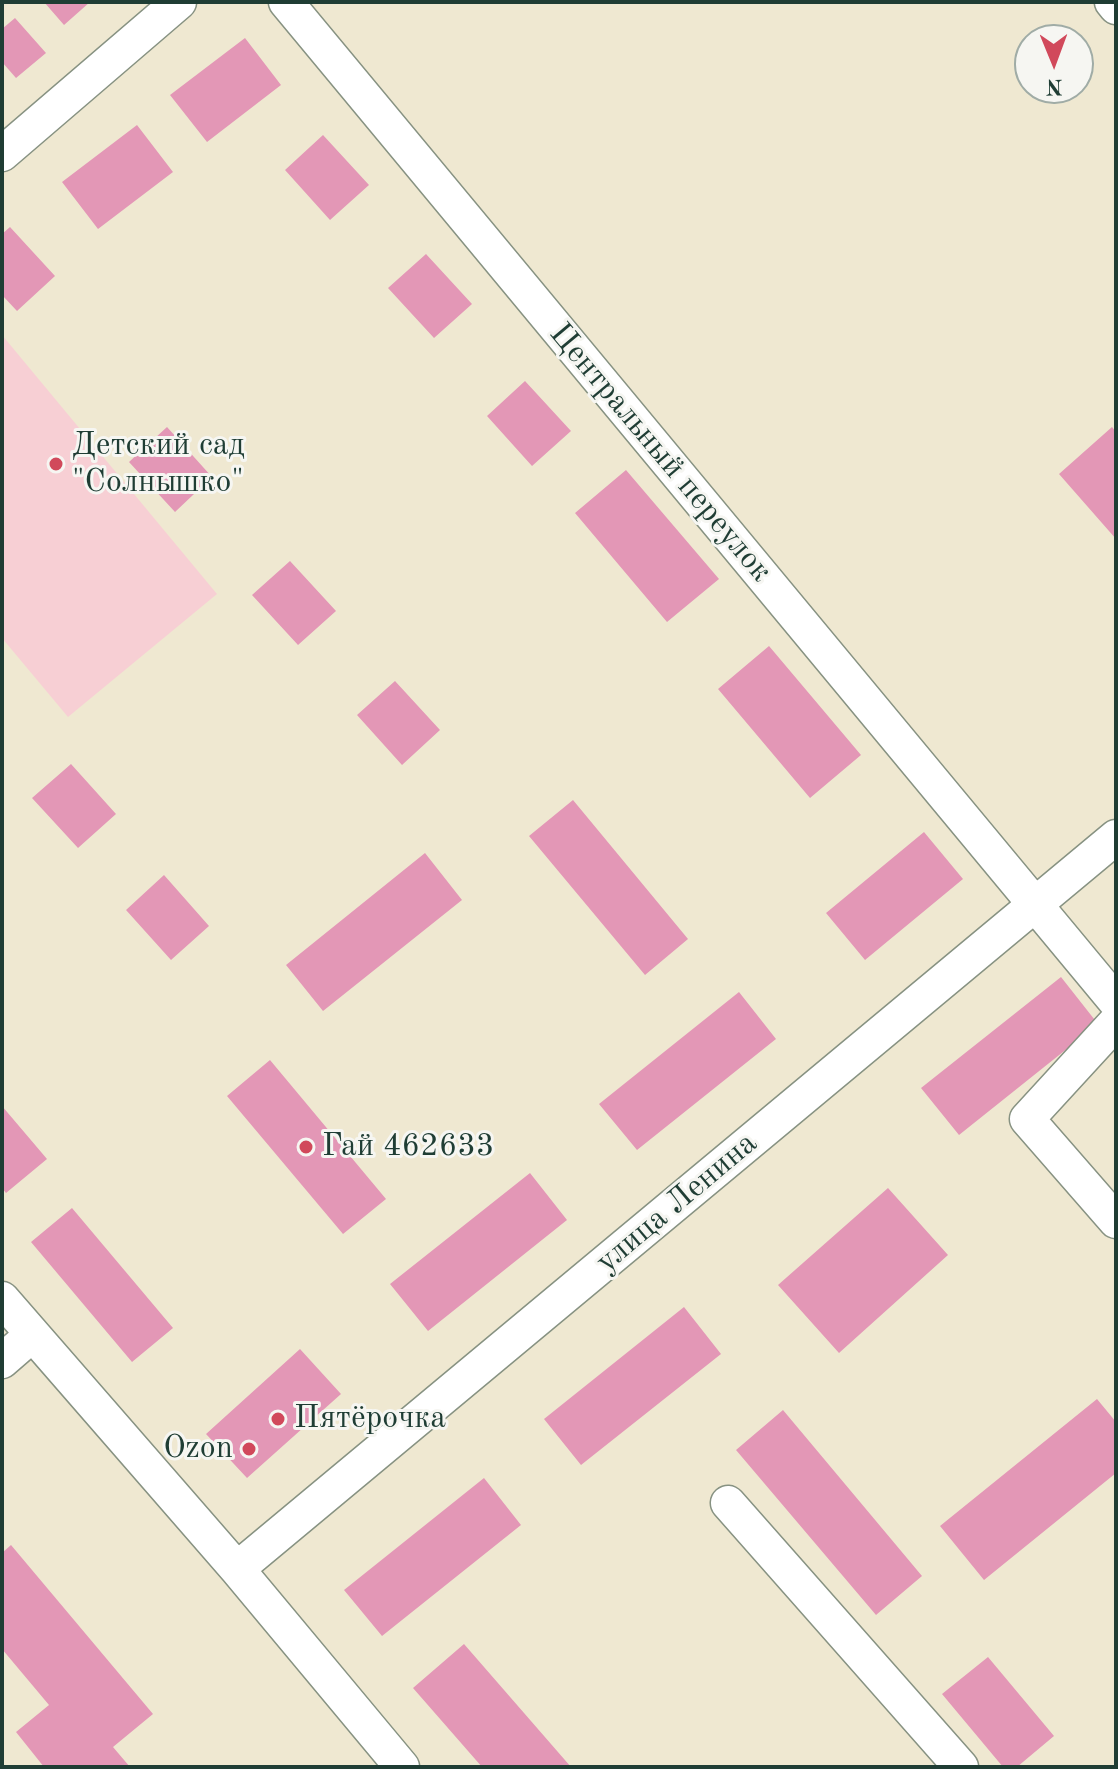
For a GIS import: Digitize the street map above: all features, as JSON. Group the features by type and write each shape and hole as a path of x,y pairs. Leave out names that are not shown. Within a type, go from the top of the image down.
{"street":[{"path":"2,154 179,2"},
{"name":"Центральный переулок","path":"286,2 1116,1002"},
{"path":"1112,2 1116,7"},
{"name":"улица Ленина","path":"237,1569 1116,837"},
{"path":"1116,1022 1027,1119 1116,1221"},
{"path":"2,1299 237,1569 402,1767"},
{"path":"2,1361 32,1335"},
{"path":"728,1503 961,1767"}],"shaded area":[{"name":"Детский сад \"Солнышко\"","path":"2,335 217,594 68,717 2,638"}],"building":[{"path":"44,2 90,2 64,25"},
{"path":"15,18 46,53 16,78 2,62 2,29"},
{"path":"245,38 281,85 207,142 170,95"},
{"path":"137,125 173,172 98,229 62,182"},
{"path":"323,135 369,185 330,220 285,170"},
{"path":"10,227 55,276 17,311 2,295 2,234"},
{"path":"426,254 472,304 434,338 388,288"},
{"path":"525,381 571,431 532,466 487,416"},
{"path":"167,427 212,477 175,512 129,462"},
{"path":"1112,427 1116,432 1116,539 1059,474"},
{"path":"626,470 719,579 667,622 575,513"},
{"path":"290,561 336,611 298,645 252,595"},
{"path":"769,646 861,755 810,798 718,689"},
{"path":"395,681 440,730 402,765 357,715"},
{"path":"71,764 116,814 78,848 32,798"},
{"path":"573,800 688,939 645,975 529,836"},
{"path":"924,832 963,879 865,960 826,913"},
{"path":"425,853 462,900 323,1011 286,965"},
{"path":"164,875 209,926 171,960 126,910"},
{"path":"1061,977 1098,1024 959,1135 921,1088"},
{"path":"739,992 776,1039 637,1150 599,1104"},
{"name":"Гай 462633","path":"270,1060 386,1199 343,1234 227,1096"},
{"path":"2,1106 47,1159 6,1193 2,1188"},
{"path":"530,1173 567,1220 428,1331 390,1284"},
{"path":"888,1188 948,1255 839,1353 778,1285"},
{"path":"72,1208 173,1328 132,1362 31,1242"},
{"path":"684,1307 721,1354 581,1465 544,1419"},
{"path":"300,1349 341,1394 247,1478 206,1434"},
{"path":"1097,1399 1116,1422 1116,1473 984,1580 940,1526"},
{"path":"783,1410 922,1576 876,1615 736,1450"},
{"path":"484,1478 521,1525 382,1636 344,1590"},
{"path":"11,1545 153,1714 113,1747 130,1767 44,1767 16,1732 49,1705 2,1649 2,1553"},
{"path":"464,1644 571,1767 482,1767 413,1688"},
{"path":"988,1657 1054,1736 1017,1767 1003,1767 942,1694"}],"place":[{"name":"Детский сад \"Солнышко\"","path":"56,464"},
{"name":"Гай 462633","path":"306,1147"},
{"name":"Пятёрочка","path":"278,1419"},
{"name":"Ozon","path":"249,1449"}]}
